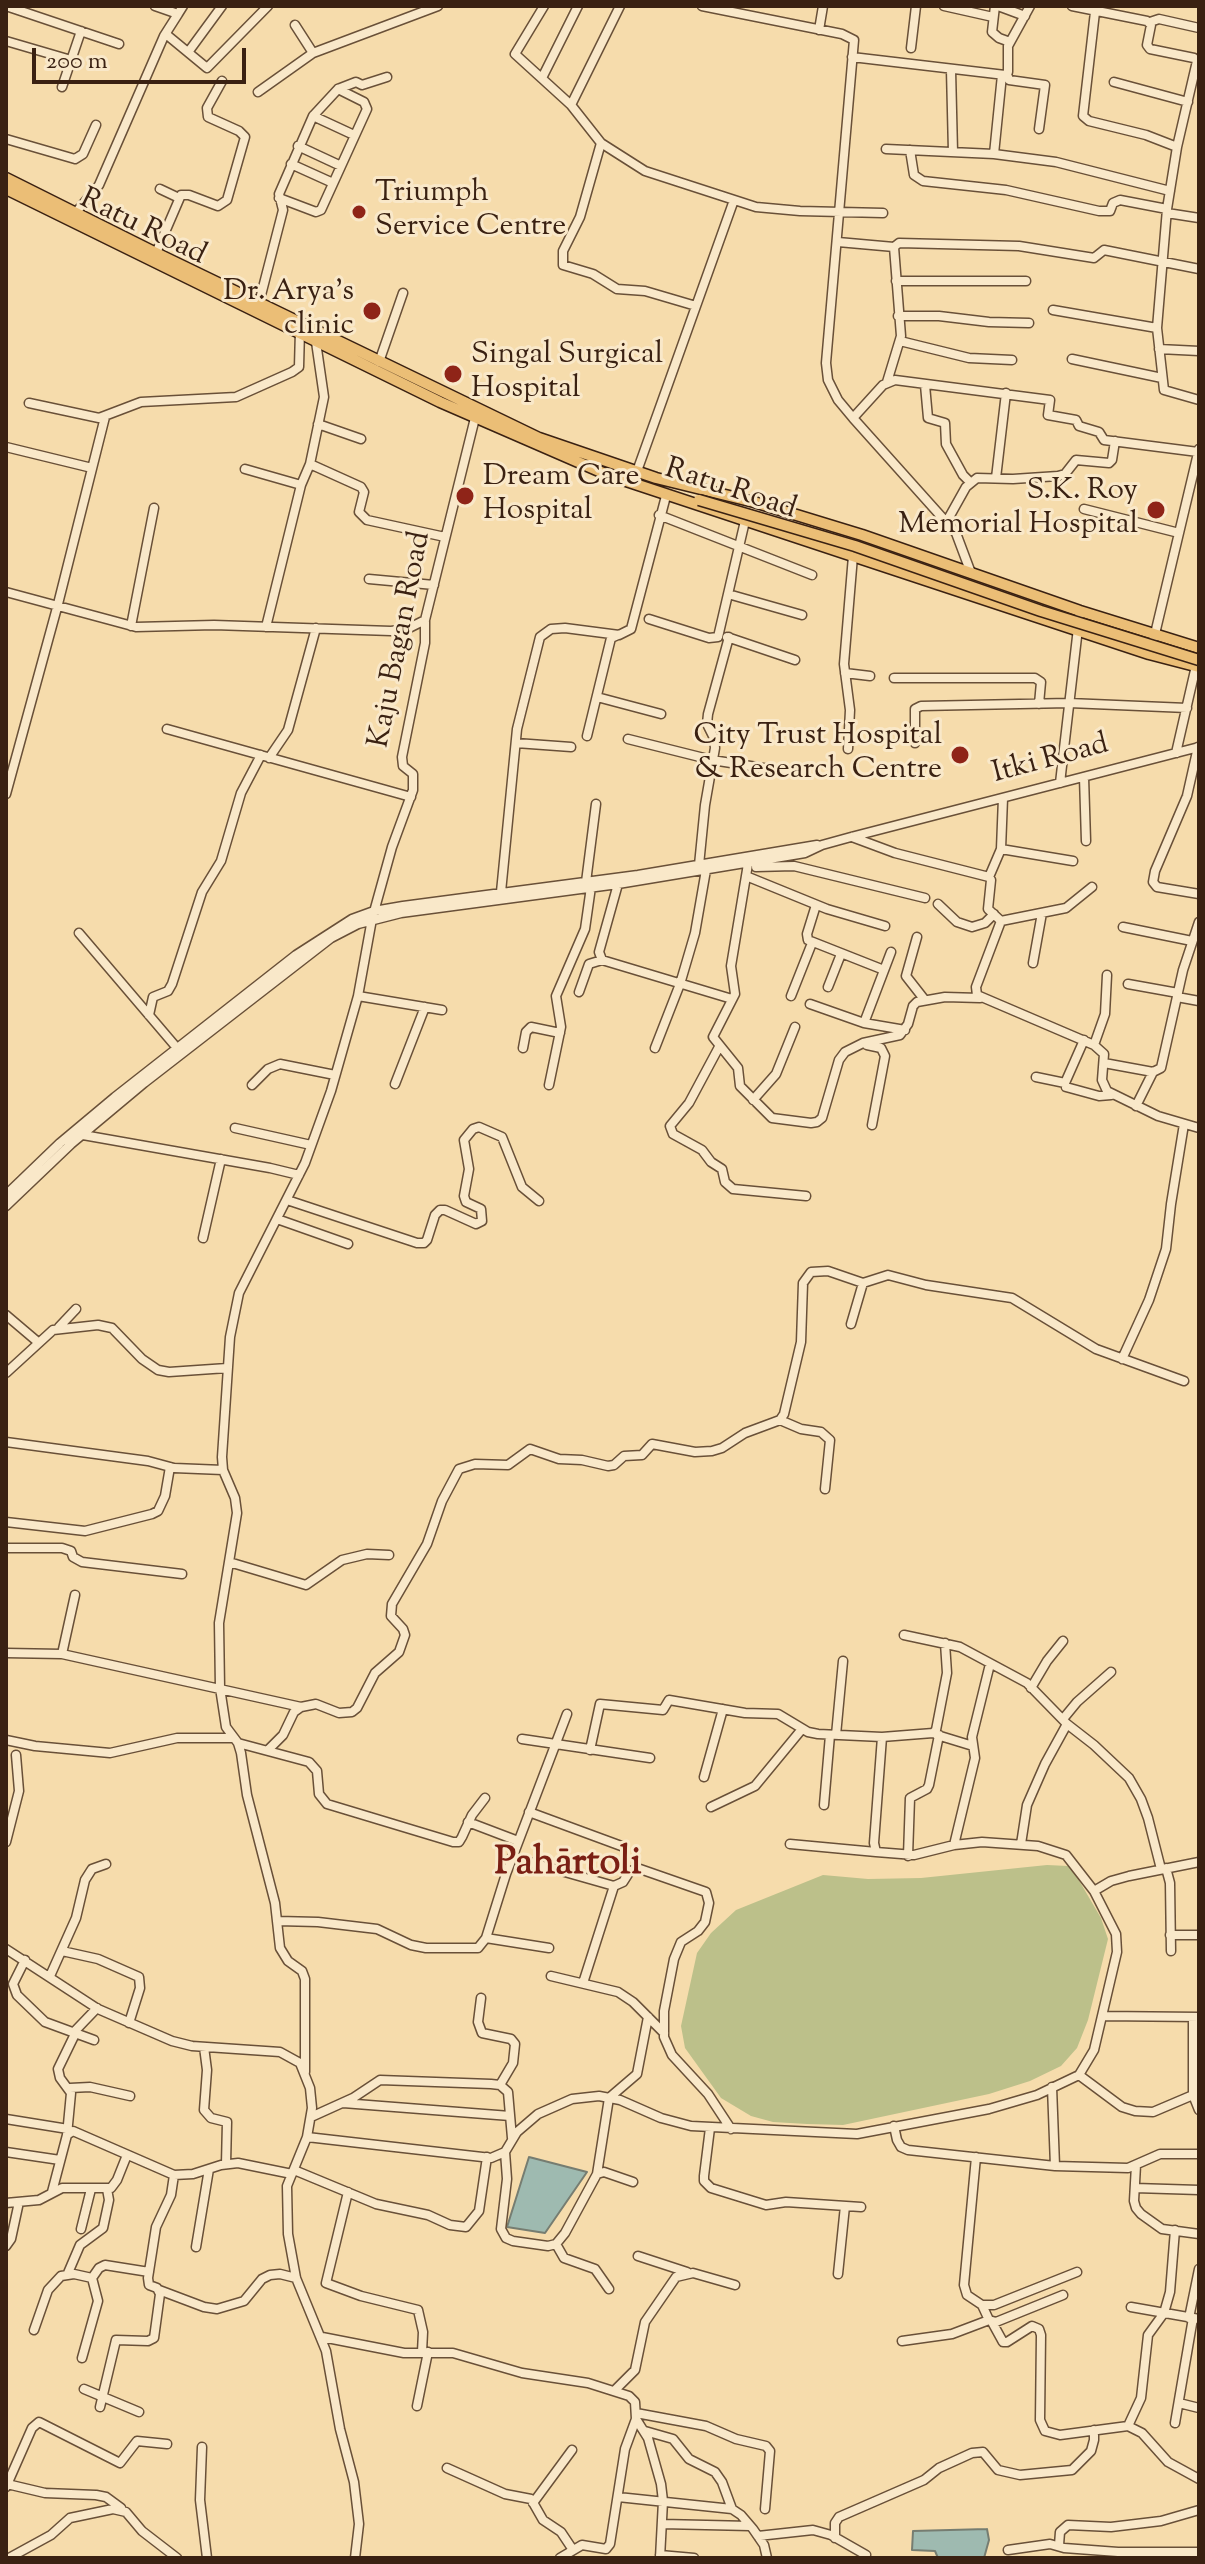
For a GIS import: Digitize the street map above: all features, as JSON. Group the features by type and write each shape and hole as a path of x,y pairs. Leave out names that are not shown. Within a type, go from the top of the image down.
{"main road":[{"name":"Ratu Road","path":"6,178 72,216 300,328 379,362 476,414 637,472 848,530 1199,650"},
{"name":"Ratu Road","path":"6,189 156,253 259,303 300,328 316,342 633,484 1149,654 1198,664"},
{"path":"677,481 699,497 990,591 1198,664"},
{"path":"667,496 699,497 857,540 1043,605 1199,650"}],"street":[{"path":"6,6 119,44"},
{"path":"72,216 99,185 180,10 155,6"},
{"path":"189,51 222,6"},
{"path":"167,35 207,68 268,6"},
{"path":"258,92 313,53 438,6"},
{"path":"544,6 515,54 571,105 601,143 645,171 756,207 883,213"},
{"path":"542,78 578,6"},
{"path":"571,105 620,6"},
{"path":"702,6 730,9 849,36 854,40 827,372 838,400 947,521 963,545 971,573"},
{"path":"819,30 823,6"},
{"path":"911,48 916,6"},
{"path":"944,6 982,10 993,17"},
{"path":"1010,42 994,35 996,6 1025,16"},
{"path":"994,154 1010,42 1030,6"},
{"path":"1072,6 1150,22 1159,19 1199,28"},
{"path":"1095,12 1083,116 1089,121 1146,135 1177,147"},
{"path":"1150,22 1147,45 1150,49 1198,61 1192,97 1177,147 1170,191 1157,328 1164,390 1199,400"},
{"path":"295,25 313,53"},
{"path":"62,87 81,31"},
{"path":"6,41 71,60"},
{"path":"852,57 1004,75 1009,80 1045,85 1039,129"},
{"path":"951,70 953,152"},
{"path":"259,303 283,212 279,191 313,116 338,89 356,82 362,85 387,77"},
{"path":"156,253 179,198 185,194 218,206 227,200 245,137 239,131 208,117 207,108 222,81"},
{"path":"1114,82 1192,97"},
{"path":"279,198 318,212 367,105 338,89"},
{"path":"313,116 354,135"},
{"path":"6,139 75,159 83,154 96,125"},
{"path":"601,143 580,217 563,251 563,265 593,274 617,289 645,291 696,306"},
{"path":"298,146 341,166"},
{"path":"886,149 994,154 1056,162 1170,191"},
{"path":"910,150 914,175 923,181 1006,190 1099,211 1110,211 1113,203 1120,200 1199,218"},
{"path":"291,164 333,183"},
{"path":"160,189 179,198"},
{"path":"633,484 734,200"},
{"path":"838,242 894,247 899,243 1019,246 1094,258 1104,250 1199,269"},
{"path":"853,418 887,382 900,341 894,247"},
{"path":"896,281 1026,281"},
{"path":"379,362 403,293"},
{"path":"1053,310 1157,328"},
{"path":"898,316 1029,323"},
{"path":"29,403 92,418 105,417 141,402 226,398 243,394 299,367 300,328"},
{"path":"900,341 969,358 1012,360"},
{"path":"266,627 301,485 310,464 325,390 316,342"},
{"path":"1159,349 1199,351"},
{"path":"1072,359 1162,378"},
{"path":"887,382 895,380 1050,400 1048,415 1076,420 1084,430 1099,432 1104,440 1198,451 1149,654"},
{"path":"925,385 928,418 945,423 946,444 969,481"},
{"path":"996,478 1006,393"},
{"name":"Kaju Bagan Road","path":"411,797 415,779 401,762 425,643 425,620 476,414"},
{"path":"6,794 105,417"},
{"path":"318,424 361,439"},
{"path":"947,521 969,481 977,478 1058,476 1065,474 1076,460 1081,459 1109,463 1115,441"},
{"path":"6,447 92,468"},
{"path":"310,464 361,487 364,492 359,512 367,520 445,537"},
{"path":"245,469 301,485"},
{"path":"587,736 611,638 631,629 659,515 667,496"},
{"path":"131,626 154,508"},
{"path":"1084,509 1179,533"},
{"path":"659,515 812,575"},
{"path":"649,619 715,639 719,634 745,521"},
{"path":"848,749 850,710 845,673 853,556"},
{"path":"369,579 434,585"},
{"path":"6,592 131,626 154,628 214,625 391,631 407,629 425,620"},
{"path":"728,594 802,615"},
{"path":"1060,783 1080,611"},
{"path":"149,1015 153,997 168,991 172,984 202,892 221,861 241,793 288,730 316,628"},
{"path":"501,892 516,743 537,646 544,633 565,628 619,635"},
{"path":"719,634 795,660"},
{"path":"655,1048 680,984 695,933 705,805 715,743 707,724 708,714 729,637"},
{"path":"1176,753 1198,664"},
{"path":"845,673 870,676"},
{"path":"894,678 1035,678 1041,682 1039,704"},
{"path":"597,697 661,714"},
{"path":"915,743 916,707 1069,703 1187,708"},
{"path":"167,729 411,797 392,847 373,915 358,996 311,1145 287,1200 239,1293 230,1337 222,1457 223,1470 236,1504 219,1623 220,1688 226,1727 236,1741 273,1894 282,1956 297,1966 305,1979 305,2072 312,2101 311,2117 307,2137 285,2196 288,2234 296,2278 322,2337 357,2498 359,2524 355,2558"},
{"path":"628,739 712,760 795,773"},
{"path":"516,743 571,747"},
{"path":"1199,747 1187,796 1153,882 1157,887 1199,894"},
{"name":"Itki Road","path":"822,845 1199,747"},
{"path":"1084,777 1086,841"},
{"path":"998,918 987,905 989,877 1001,849 1003,798"},
{"path":"549,1085 560,1033 556,996 585,929 596,804"},
{"path":"851,837 895,853 989,877"},
{"path":"8,1189 177,1048 336,927 373,915 501,892 618,884 805,845 822,845"},
{"path":"747,869 805,853 822,845"},
{"path":"1001,849 1073,861"},
{"path":"6,1206 144,1083 315,950 343,930 373,915 702,868 747,869 787,865 925,898"},
{"path":"747,869 816,905 885,926"},
{"path":"747,869 731,966 736,990 714,1032 714,1041 734,1063 740,1086 772,1118 817,1122 822,1118 839,1060 845,1052 863,1043 893,1038 905,1030 913,1006 924,999 980,998 1022,1012 1094,1045 1104,1054 1103,1086 1112,1095 1199,1128"},
{"path":"602,960 599,952 618,884"},
{"path":"938,904 957,922 972,927 998,918 1070,907 1092,887"},
{"path":"816,905 807,937 812,943 884,970"},
{"path":"1033,963 1042,913"},
{"path":"980,998 976,987 998,918"},
{"path":"1123,927 1192,941"},
{"path":"1136,1106 1153,1072 1161,1068 1192,941 1198,928"},
{"path":"79,933 177,1048"},
{"path":"917,937 906,976 924,999"},
{"path":"791,996 812,943"},
{"path":"864,1023 891,952"},
{"path":"828,987 841,954"},
{"path":"579,992 589,964 602,960 732,999"},
{"path":"1094,1045 1105,1014 1107,975"},
{"path":"1128,984 1199,1001"},
{"path":"358,996 442,1010"},
{"path":"810,1004 864,1023 905,1030"},
{"path":"395,1084 425,1007"},
{"path":"523,1048 526,1032 531,1027 560,1033"},
{"path":"753,1100 776,1074 795,1027"},
{"path":"1036,1077 1060,1083 1068,1080 1084,1040"},
{"path":"863,1043 881,1048 885,1056 872,1125"},
{"path":"719,1047 689,1103 670,1126 673,1134 702,1150 711,1162 722,1169 725,1182 733,1189 806,1196"},
{"path":"1104,1063 1153,1072"},
{"path":"252,1085 268,1069 280,1064 335,1075"},
{"path":"1066,1087 1099,1096 1112,1095"},
{"path":"1122,1359 1149,1300 1166,1249 1184,1124"},
{"path":"287,1200 417,1243 427,1240 435,1215 440,1210 476,1224 482,1221 483,1214 481,1209 466,1202 464,1196 469,1169 464,1145 466,1135 479,1127 502,1137 522,1187 539,1201"},
{"path":"235,1128 311,1145"},
{"path":"83,1135 299,1175"},
{"path":"203,1238 221,1159"},
{"path":"277,1219 348,1244"},
{"path":"6,1653 62,1654 301,1707 316,1704 339,1713 352,1712 375,1673 399,1652 405,1635 391,1616 392,1604 427,1544 442,1501 459,1469 475,1464 508,1465 530,1449 559,1459 608,1466 624,1456 642,1455 652,1444 695,1452 712,1451 745,1433 780,1420 801,1342 802,1290 811,1272 828,1271 863,1283 888,1275 926,1285 1012,1298 1086,1344 1184,1381"},
{"path":"851,1324 863,1283"},
{"path":"6,1373 76,1309"},
{"path":"6,1315 39,1343"},
{"path":"59,1327 98,1325 112,1328 142,1359 158,1370 227,1368"},
{"path":"780,1420 801,1429 821,1432 830,1440 825,1489"},
{"path":"6,1442 148,1461 170,1467 223,1470"},
{"path":"6,1522 85,1531 152,1514 158,1511 165,1496 170,1467"},
{"path":"6,1548 68,1548 73,1557 82,1562 182,1574"},
{"path":"229,1562 306,1585 349,1557 389,1555"},
{"path":"62,1654 75,1595"},
{"path":"904,1635 945,1643 1016,1676 1129,1778 1148,1818 1170,1883 1171,1951"},
{"path":"1031,1688 1063,1641"},
{"path":"908,1856 910,1798 927,1789 947,1673 945,1643"},
{"path":"824,1805 843,1661"},
{"path":"954,1845 975,1758 972,1737 990,1664"},
{"path":"1021,1844 1027,1805 1065,1722 1077,1702 1111,1672"},
{"path":"590,1750 600,1704 663,1710 669,1700 745,1713 778,1714 802,1729 818,1734 882,1737 936,1734 973,1746"},
{"path":"268,1750 279,1741 291,1717 301,1707"},
{"path":"704,1777 723,1709"},
{"path":"278,1921 377,1929 411,1945 426,1948 478,1948 486,1938 512,1857 567,1714"},
{"path":"711,1807 755,1786 802,1729"},
{"path":"876,1852 874,1843 882,1737"},
{"path":"6,1740 110,1753 177,1738 236,1741 309,1762 317,1771 322,1800 336,1807 453,1842 459,1842 468,1822 485,1798"},
{"path":"522,1739 650,1758"},
{"path":"6,1842 19,1797 16,1755"},
{"path":"529,1812 624,1847"},
{"path":"468,1822 518,1841"},
{"path":"307,2137 499,2156 538,2114 572,2099 599,2096 676,2123 710,2128 846,2134 989,2109 1079,2075 1094,2050 1118,1942 1094,1891 1066,1855 999,1842 954,1845 908,1856 790,1844"},
{"path":"512,1857 614,1886 623,1882 634,1868 701,1890 708,1896 703,1927 687,1937 677,1950 664,2011 664,2033 672,2055 708,2094 731,2129"},
{"path":"1094,1891 1111,1881 1199,1862"},
{"path":"50,1976 76,1918 88,1874 106,1864"},
{"path":"583,1983 614,1886"},
{"path":"1170,1935 1199,1935"},
{"path":"486,1938 549,1948"},
{"path":"6,1949 97,2008 129,2023 182,2044 280,2052 300,2063 305,2072"},
{"path":"62,1951 98,1959 139,1977 140,1988 129,2023"},
{"path":"25,1960 13,1984 17,1995 45,2022 94,2040"},
{"path":"551,1976 618,1992 664,2033"},
{"path":"481,1998 478,2022 482,2033 511,2039 515,2044 513,2063 500,2085"},
{"path":"52,2192 68,2132 72,2098 70,2088 60,2078 58,2069 74,2034 97,2008"},
{"path":"1103,2016 1196,2017 1193,2095 1199,2110"},
{"path":"505,2152 507,2179 502,2234 513,2241 548,2246 556,2244 597,2174 609,2098 637,2074 648,2017"},
{"path":"204,2047 207,2070 204,2110 211,2118 227,2122 226,2164"},
{"path":"1079,2075 1122,2107 1135,2111 1153,2112 1193,2095"},
{"path":"311,2117 387,2079 500,2085 508,2092 512,2139"},
{"path":"70,2088 90,2087 130,2096"},
{"path":"1052,2087 1055,2166"},
{"path":"343,2103 510,2116"},
{"path":"6,2119 68,2132 80,2131 174,2175 193,2174 226,2164 247,2163 293,2172 376,2204 466,2227 479,2211 487,2157"},
{"path":"894,2126 901,2147 908,2150 1055,2166 1128,2168 1160,2154 1199,2154"},
{"path":"710,2128 704,2181 711,2188 757,2204 786,2202 861,2207"},
{"path":"6,2152 60,2160"},
{"path":"6,2203 39,2200 62,2188 107,2189 115,2185 127,2155"},
{"path":"976,2157 964,2285 967,2295 982,2305 1003,2342 1032,2326 1039,2329 1040,2420 1045,2431 1060,2435 1128,2426 1142,2433 1168,2462 1199,2479"},
{"path":"1136,2165 1136,2208 1141,2214 1156,2227 1198,2233"},
{"path":"196,2247 209,2169"},
{"path":"597,2174 604,2172 633,2182"},
{"path":"174,2175 171,2195 156,2227 149,2285 204,2307 217,2309 244,2301 262,2279 270,2275 296,2278"},
{"path":"1135,2188 1199,2190"},
{"path":"81,2229 91,2189"},
{"path":"68,2273 80,2245 103,2228 109,2200 107,2189"},
{"path":"348,2192 326,2283 361,2296 418,2310 425,2352 417,2406"},
{"path":"6,2246 11,2239 19,2202"},
{"path":"838,2274 845,2206"},
{"path":"1128,2426 1141,2398 1148,2335 1164,2313 1170,2292 1175,2230"},
{"path":"556,2244 564,2258 595,2269 609,2289"},
{"path":"638,2256 735,2285"},
{"path":"82,2358 98,2301 92,2278 99,2268 105,2265 149,2272"},
{"path":"1175,2423 1194,2318 1199,2269"},
{"path":"982,2305 994,2305 1077,2272"},
{"path":"34,2330 48,2290 56,2279 68,2273 92,2278"},
{"path":"615,2390 638,2364 645,2322 676,2277 687,2273"},
{"path":"100,2407 116,2340 148,2341 154,2338 159,2290"},
{"path":"902,2341 952,2334 990,2321 996,2322 1063,2295"},
{"path":"1131,2307 1194,2318"},
{"path":"322,2337 404,2353 453,2353 544,2378 588,2383 629,2396 635,2402 636,2416 625,2449 609,2547 603,2549 585,2545 560,2558"},
{"path":"84,2389 139,2412"},
{"path":"1179,2403 1199,2408"},
{"path":"636,2416 645,2431 659,2475 663,2501 660,2556 694,2558"},
{"path":"636,2416 706,2426 736,2439 766,2446 770,2451 765,2509"},
{"path":"167,2444 137,2441 120,2463 39,2422 32,2428 7,2485 45,2493 106,2497 177,2558"},
{"path":"835,2538 835,2523 839,2517 924,2480 939,2468 972,2453 983,2452 998,2470 1020,2475 1072,2470 1091,2451 1094,2430"},
{"path":"645,2431 673,2439 689,2459 715,2472 732,2509"},
{"path":"202,2447 200,2500 207,2558"},
{"path":"533,2503 572,2450"},
{"path":"447,2468 505,2494 531,2499 543,2520 561,2532 573,2550"},
{"path":"618,2497 732,2509 758,2536 767,2558"},
{"path":"9,2558 51,2535 70,2518 106,2510 126,2512"},
{"path":"1059,2545 1060,2532 1068,2525 1111,2527 1161,2521 1199,2510"},
{"path":"662,2524 750,2526"},
{"path":"758,2536 813,2530 866,2555"},
{"path":"1008,2550 1050,2544 1118,2555 1199,2552"}],"green space":[{"path":"1047,1865 1068,1866 1101,1918 1108,1939 1088,2020 1077,2048 1061,2066 1030,2081 989,2094 843,2125 807,2124 773,2122 751,2116 721,2098 685,2048 681,2026 697,1953 711,1933 736,1910 823,1875 868,1879 921,1878"}],"water":[{"path":"529,2157 587,2172 545,2233 507,2227"},
{"path":"987,2529 989,2540 984,2558 938,2558 935,2551 912,2550 913,2531"}],"place":[{"name":"Triumph Service Centre","path":"359,212"},
{"name":"Dr. Arya's clinic","path":"372,311"},
{"name":"Singal Surgical Hospital","path":"453,374"},
{"name":"Dream Care Hospital","path":"465,496"},
{"name":"S.K. Roy Memorial Hospital","path":"1156,510"},
{"name":"City Trust Hospital & Research Centre","path":"960,755"}],"district":[{"name":"Pahārtoli","path":"568,1867"}]}
